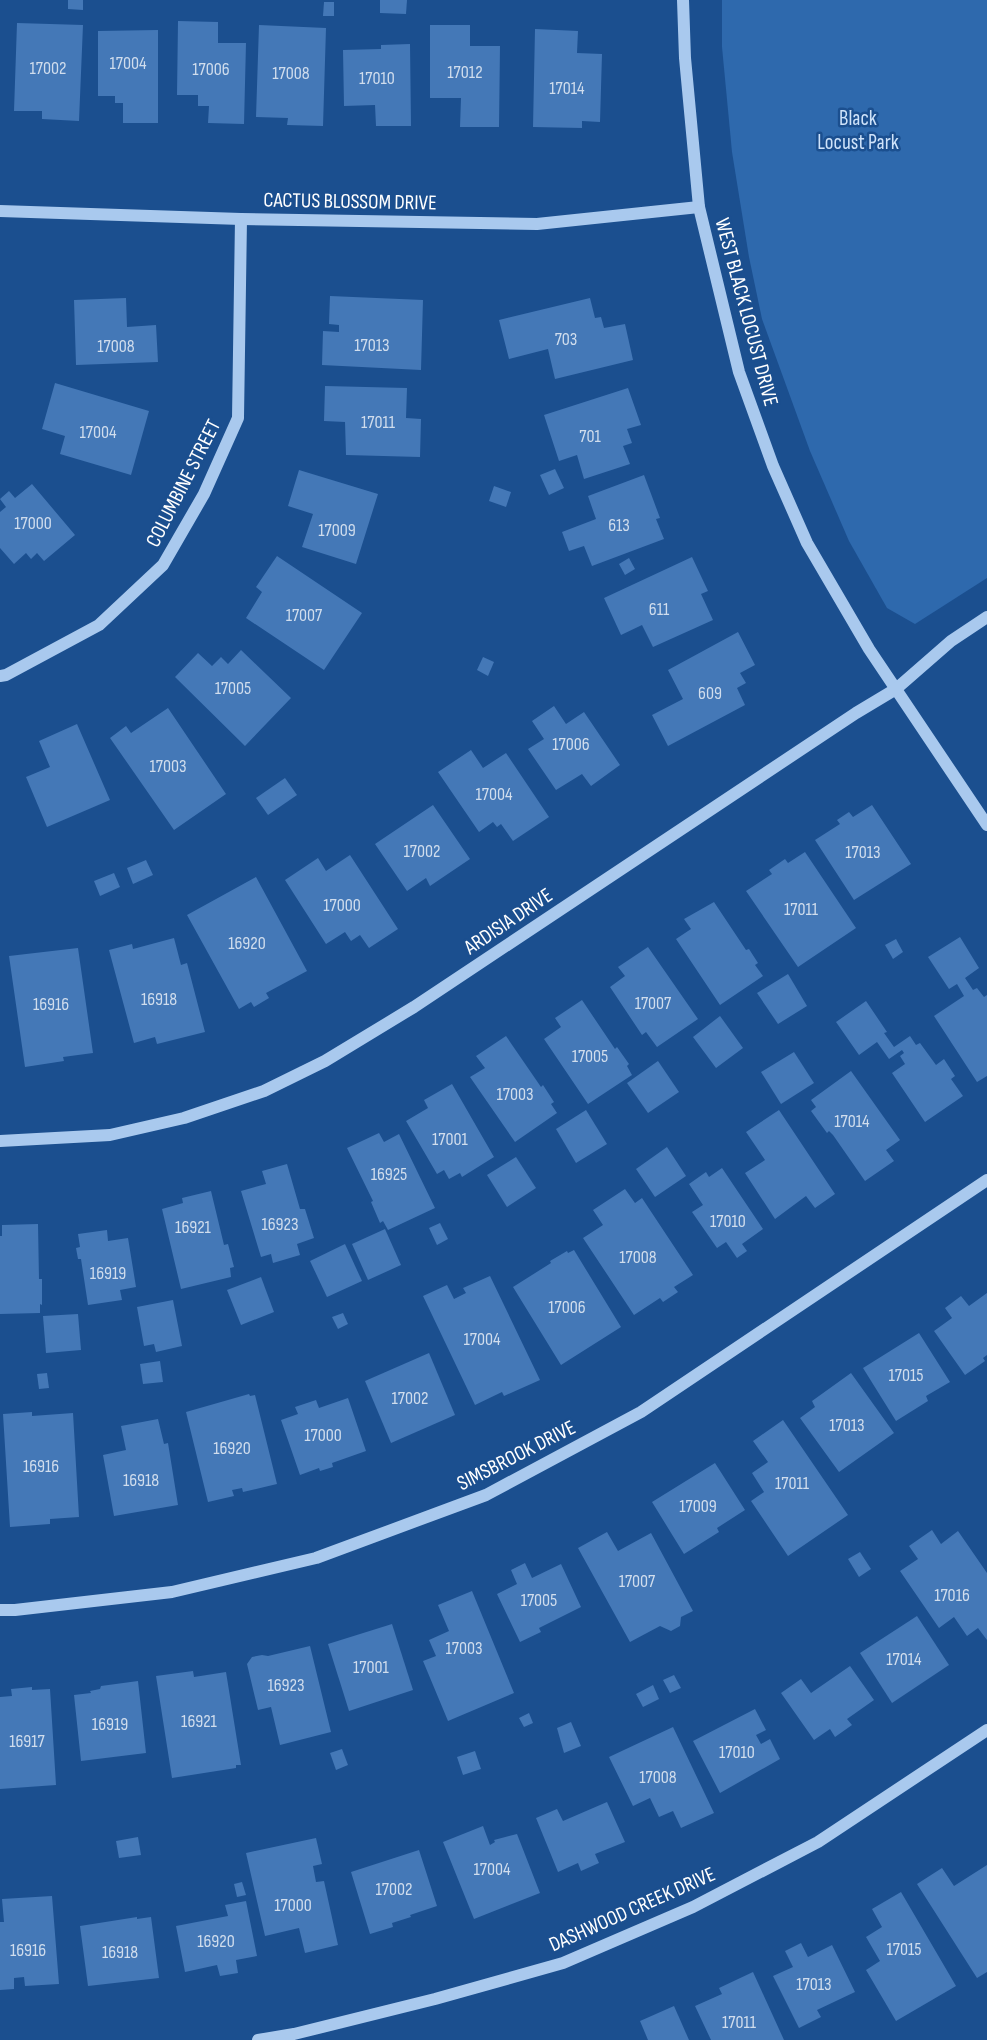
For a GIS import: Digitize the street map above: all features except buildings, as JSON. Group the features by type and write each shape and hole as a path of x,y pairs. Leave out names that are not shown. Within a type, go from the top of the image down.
{"street":[{"name":"WEST BLACK LOCUST DRIVE","path":"684,0 685,58 699,207 739,372 773,466 807,543 869,649 987,825"},
{"name":"CACTUS BLOSSOM DRIVE","path":"0,211 241,219 537,224 699,207"},
{"name":"COLUMBINE STREET","path":"0,676 99,625 163,565 204,494 238,418 241,219"},
{"name":"ARDISIA DRIVE","path":"0,1141 110,1135 184,1118 264,1091 325,1061 414,1007 896,689 951,641 987,617"},
{"name":"SIMSBROOK DRIVE","path":"0,1610 172,1592 303,1561 486,1495 641,1412 987,1180"},
{"name":"DASHWOOD CREEK DRIVE","path":"258,2040 294,2034 435,1999 564,1963 693,1907 818,1842 987,1730"}],"green space":[{"name":"Black Locust Park","path":"722,0 987,0 987,578 915,624 887,608 849,541 810,451 762,319 732,152 722,47"}]}
